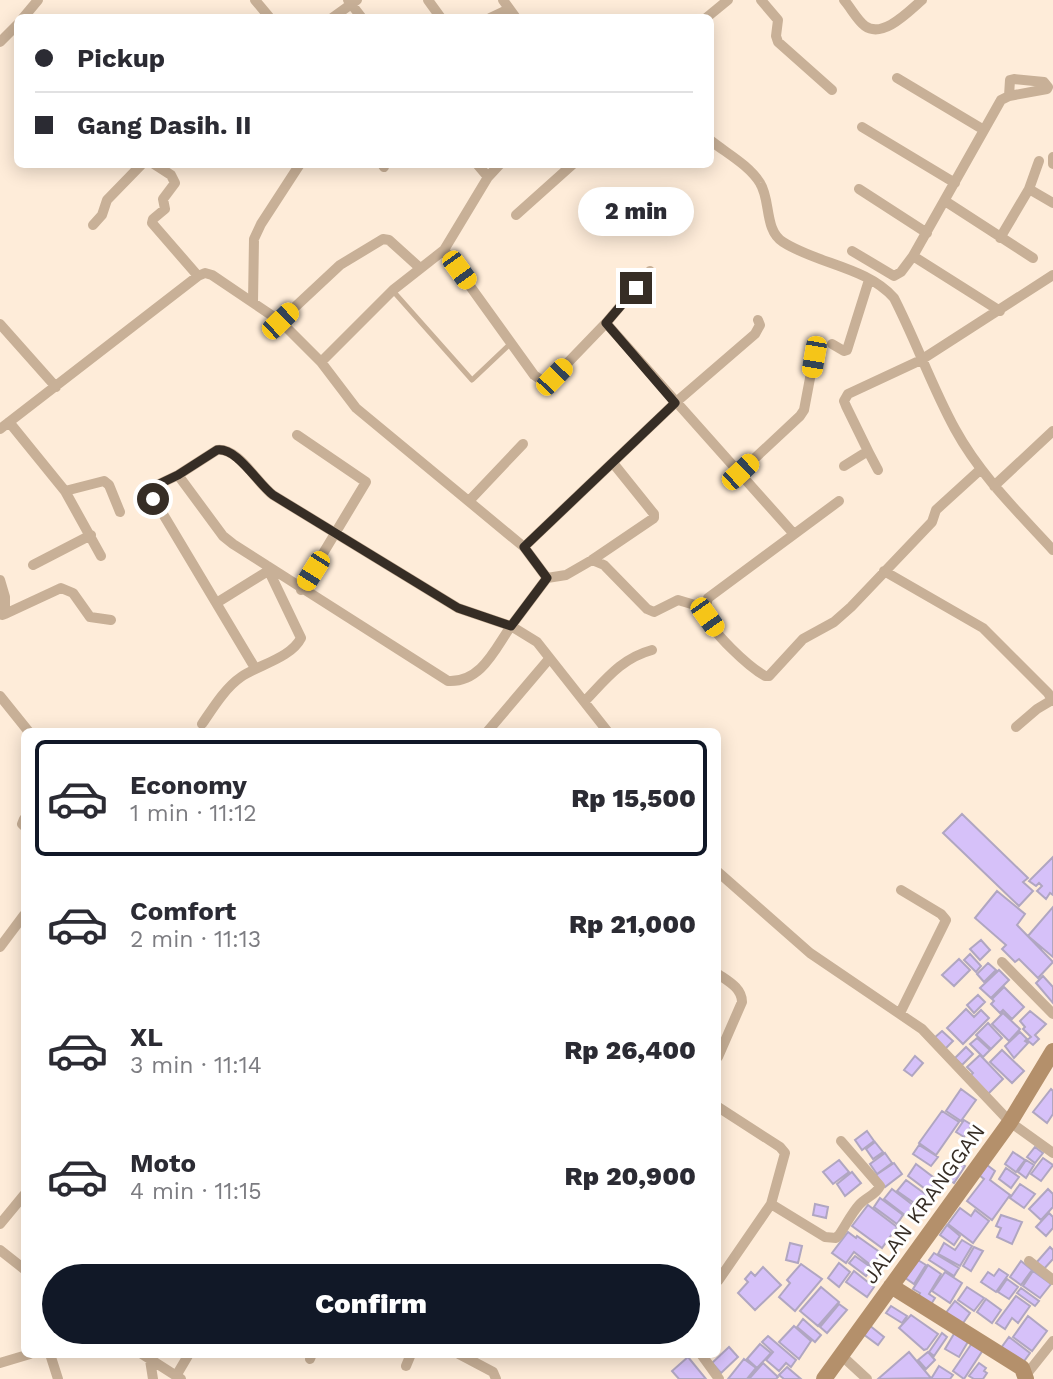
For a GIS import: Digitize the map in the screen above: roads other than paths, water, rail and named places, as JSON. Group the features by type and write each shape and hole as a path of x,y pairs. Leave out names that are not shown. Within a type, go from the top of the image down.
{"main road":[{"name":"JALAN KRANGGAN","path":"824,1379 1010,1122 1053,1051"},
{"path":"891,1286 1015,1364 1026,1377"}],"street":[{"path":"26,14 38,0"},
{"path":"256,0 267,14"},
{"path":"711,14 728,0"},
{"path":"761,0 778,19 778,42 832,90"},
{"path":"844,0 861,23 872,30 880,30 922,0"},
{"path":"337,14 352,1"},
{"path":"0,42 14,30"},
{"path":"897,78 984,130"},
{"path":"852,251 894,276 901,272 914,256 1001,100 1009,96"},
{"path":"862,127 955,183"},
{"path":"714,143 754,175 761,184 773,230 783,242 887,290 894,298 955,429 981,469 1053,550"},
{"path":"1053,157 1053,164"},
{"path":"1000,239 1029,189 1039,161"},
{"path":"93,225 102,215 107,201 138,168"},
{"path":"160,168 171,175 175,183 163,199 165,209 152,223 198,276"},
{"path":"253,302 254,239 261,223 297,168"},
{"path":"480,168 488,177"},
{"path":"321,362 393,290 444,250 496,168"},
{"path":"516,215 569,168"},
{"path":"859,189 927,233"},
{"path":"1029,189 1053,203"},
{"path":"945,201 1033,258"},
{"path":"280,321 340,265 383,239 389,240 420,268"},
{"path":"444,250 534,375 544,382 554,377 606,323 650,271"},
{"path":"914,256 1000,311"},
{"path":"101,556 65,491 5,426 205,273 280,321 321,362 356,408 524,547 547,578"},
{"path":"878,470 846,407 845,398 848,394 921,360 1053,275"},
{"path":"832,344 847,350 869,281"},
{"path":"524,547 675,403 755,334 760,325 758,320"},
{"path":"606,323 793,533"},
{"path":"0,324 56,387"},
{"path":"740,472 804,410 814,357"},
{"path":"994,485 1053,431"},
{"path":"297,435 366,482 301,590"},
{"path":"469,501 523,444"},
{"path":"255,668 152,494 155,486 217,450 224,449 232,453 273,495 458,608 511,626 537,642 605,728"},
{"path":"844,466 868,451"},
{"path":"178,475 223,536 267,568 448,681 463,681 485,665 547,578 566,575 654,518 654,514 613,463"},
{"path":"839,501 708,598 705,608 707,617 719,635 761,674 769,676 803,639 828,626 851,607 932,522 936,510 981,469"},
{"path":"65,491 104,481 109,485 120,512"},
{"path":"33,565 91,535"},
{"path":"592,560 604,565 647,609 654,612 678,600 705,608"},
{"path":"218,602 267,568"},
{"path":"202,724 232,684 298,644 301,638 267,568"},
{"path":"884,571 983,628 1053,701 1037,709 1016,727"},
{"path":"0,580 5,597 3,615"},
{"path":"3,615 61,588 73,593 90,617 111,620"},
{"path":"586,701 619,665 629,658 652,650"},
{"path":"490,728 549,659"},
{"path":"0,696 26,728"},
{"path":"721,875 810,953 922,1028 1010,1122 1053,1153"},
{"path":"900,1013 946,919 901,891"},
{"path":"0,947 4,934 21,918"},
{"path":"1002,961 1053,1014"},
{"path":"721,976 732,983 742,996 743,1002 721,1050"},
{"path":"721,1109 785,1151 771,1204 721,1277"},
{"path":"771,1204 819,1234 831,1238 839,1235 856,1209 864,1200 876,1194 880,1185 841,1141"},
{"path":"0,1224 21,1199"},
{"path":"0,1250 21,1267"},
{"path":"1029,1261 1053,1280"},
{"path":"1026,1377 1053,1341"},
{"path":"841,1355 867,1379"},
{"path":"0,1363 21,1357"},
{"path":"51,1358 58,1379"},
{"path":"146,1358 153,1379"},
{"path":"148,1358 178,1378 187,1358"},
{"path":"406,1366 409,1358"},
{"path":"467,1358 493,1372 496,1379"},
{"path":"704,1358 719,1379"}],"lane":[{"path":"393,290 472,380 511,343"}]}
